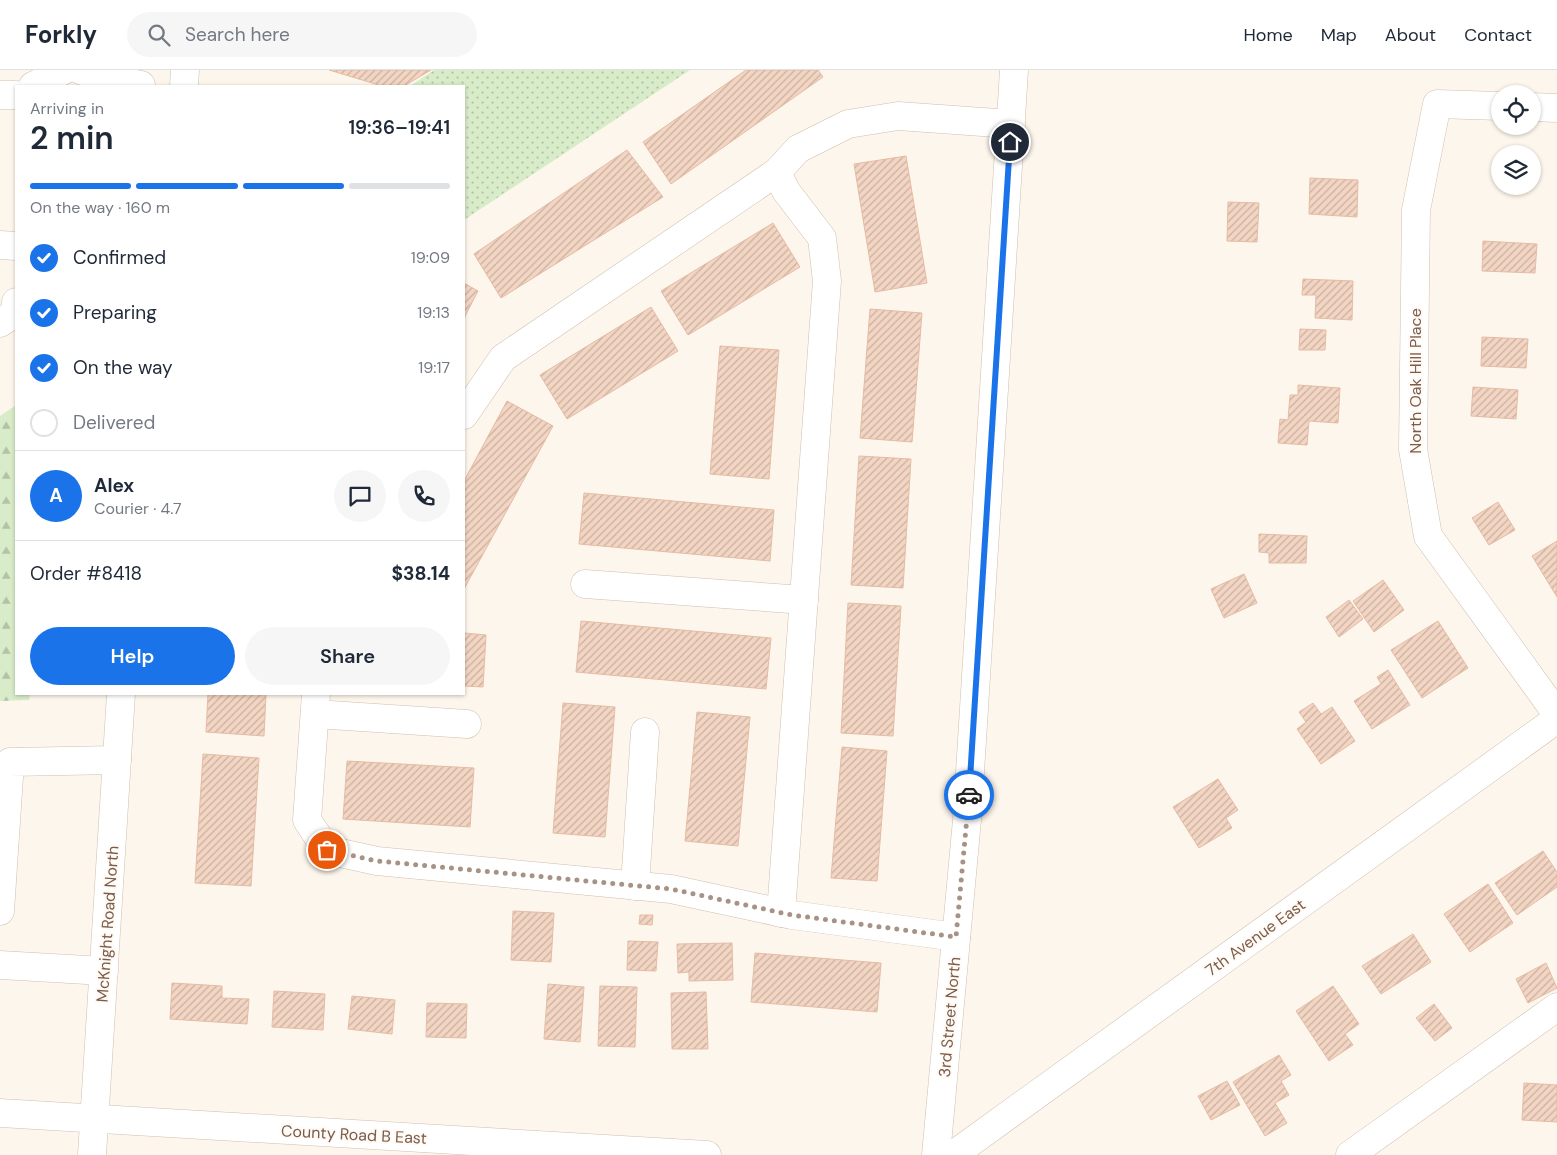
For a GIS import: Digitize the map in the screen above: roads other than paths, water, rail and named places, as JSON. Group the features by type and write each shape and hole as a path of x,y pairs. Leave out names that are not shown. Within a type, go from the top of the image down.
{"street":[{"path":"35,85 64,70"},
{"path":"63,85 70,70"},
{"path":"80,70 113,80 141,80"},
{"path":"184,85 185,70"},
{"name":"3rd Street North","path":"936,1155 967,820 1014,70"},
{"path":"0,96 15,95"},
{"name":"North Oak Hill Place","path":"1491,105 1437,104 1416,210 1413,449 1428,536 1557,714"},
{"path":"1541,107 1557,108"},
{"path":"465,415 503,358 777,172 798,149 848,124 898,116 1011,124"},
{"path":"777,172 786,190 822,238 827,281 781,913"},
{"path":"0,245 15,246"},
{"path":"0,323 14,314 15,308"},
{"path":"586,584 804,600"},
{"name":"McKnight Road North","path":"92,1155 121,695"},
{"path":"467,724 315,704 307,820 327,850 377,861 671,889 781,913 956,937"},
{"name":"7th Avenue East","path":"953,1155 1557,719"},
{"path":"635,886 645,732"},
{"path":"0,911 5,762 117,760"},
{"path":"0,965 104,971"},
{"path":"1350,1155 1557,1007"},
{"name":"County Road B East","path":"0,1113 707,1155"}]}
